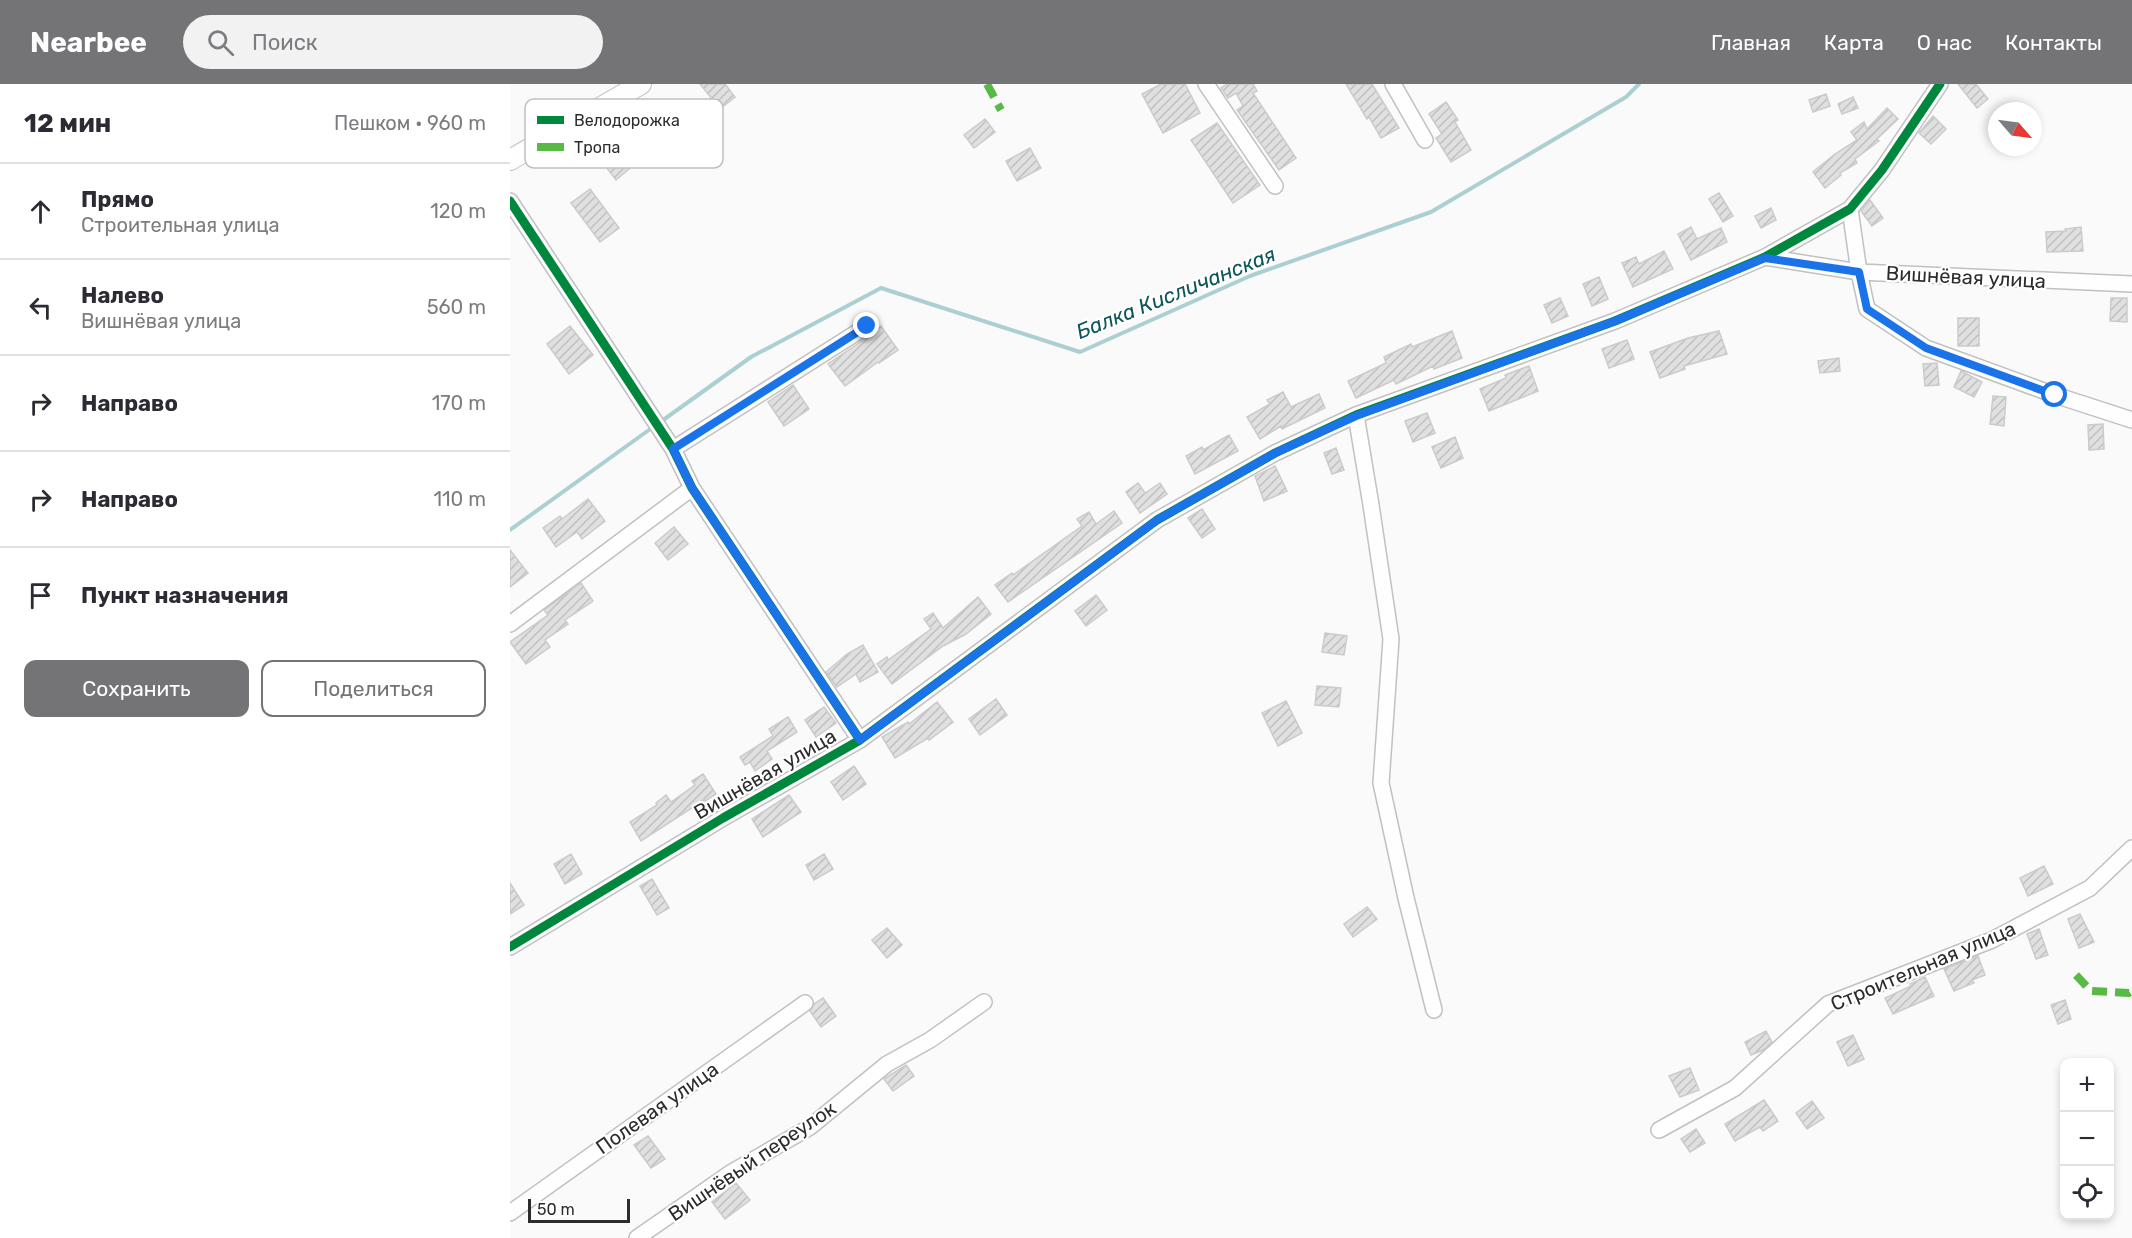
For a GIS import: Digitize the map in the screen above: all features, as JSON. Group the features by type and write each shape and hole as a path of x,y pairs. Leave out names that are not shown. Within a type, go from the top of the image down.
{"street":[{"path":"615,99 641,84"},
{"path":"1206,84 1275,186"},
{"path":"1393,84 1425,140"},
{"name":"Вишнёвая улица","path":"510,947 723,818 860,740 1157,520 1275,453 1356,416 1615,321 1765,258 1850,209 1882,170 1940,84"},
{"path":"510,160 525,151"},
{"path":"510,201 673,449 692,488 860,740"},
{"path":"1850,209 1867,309 1926,348 2055,395 2132,420"},
{"name":"Вишнёвая улица","path":"1765,258 1859,272 2132,284"},
{"path":"673,449 867,326"},
{"path":"1356,416 1391,639 1381,783 1406,898 1434,1010"},
{"path":"510,624 692,488"},
{"name":"Строительная улица","path":"1659,1130 1735,1088 1828,1004 1992,940 2090,888 2132,848"},
{"name":"Вишнёвый переулок","path":"637,1238 732,1172 810,1127 887,1064 930,1040 984,1002"},
{"name":"Полевая улица","path":"510,1213 805,1003"}],"building":[{"path":"700,84 725,84 735,97 723,107 723,99 712,99"},
{"path":"1161,84 1185,84 1200,113 1163,133 1142,94"},
{"path":"1227,84 1253,84 1257,91 1253,93 1296,158 1279,170 1237,110 1243,106 1236,93 1228,98 1221,88"},
{"path":"1346,84 1372,84 1399,128 1381,138"},
{"path":"1958,84 1976,84 1988,99 1977,108"},
{"path":"1826,94 1830,106 1813,112 1809,100"},
{"path":"1853,97 1858,108 1842,114 1838,104"},
{"path":"1446,102 1458,120 1455,122 1471,150 1451,162 1436,138 1442,134 1429,114"},
{"path":"1887,108 1898,119 1877,139 1879,141 1855,159 1857,163 1840,173 1841,175 1825,188 1813,172 1857,140 1851,132 1864,122 1867,129"},
{"path":"1933,116 1946,129 1931,144 1919,133"},
{"path":"985,119 995,132 974,148 964,135"},
{"path":"1217,123 1260,185 1233,203 1191,140"},
{"path":"1030,148 1041,168 1017,181 1006,161"},
{"path":"607,168 630,168 616,180"},
{"path":"590,189 619,228 600,242 571,203"},
{"path":"1719,193 1733,216 1723,222 1709,199"},
{"path":"1870,200 1883,218 1872,226 1861,211"},
{"path":"1771,208 1776,220 1761,228 1755,216"},
{"path":"1691,227 1697,239 1721,228 1727,242 1691,260 1678,234"},
{"path":"2081,227 2083,251 2047,252 2046,232 2066,231 2065,229"},
{"path":"1664,251 1673,269 1633,287 1622,263 1636,257 1639,264"},
{"path":"1599,277 1608,299 1592,306 1583,284"},
{"path":"1560,298 1568,316 1552,323 1544,305"},
{"path":"2111,298 2127,298 2127,322 2110,321"},
{"path":"1958,318 1979,318 1979,346 1958,346"},
{"path":"570,326 593,355 569,374 547,344"},
{"path":"881,326 898,350 845,386 828,364"},
{"path":"1452,331 1462,358 1434,369 1433,366 1396,384 1394,380 1356,398 1348,381 1386,363 1384,357 1411,344 1412,347"},
{"path":"1719,331 1727,354 1684,366 1685,369 1660,378 1650,352 1688,338"},
{"path":"1627,340 1634,359 1609,368 1602,349"},
{"path":"1839,358 1840,371 1820,373 1818,361"},
{"path":"1937,363 1939,385 1925,386 1923,364"},
{"path":"1529,366 1538,391 1489,411 1480,389 1506,378 1505,375"},
{"path":"1961,371 1982,382 1974,397 1954,387"},
{"path":"793,385 809,409 784,426 768,402"},
{"path":"1283,392 1291,407 1319,394 1325,408 1282,429 1281,426 1260,439 1247,417 1270,404 1267,400"},
{"path":"1993,396 2006,397 2004,426 1990,424"},
{"path":"1427,413 1435,433 1413,442 1405,421"},
{"path":"2103,424 2104,449 2089,450 2088,425"},
{"path":"1229,435 1238,451 1195,474 1186,456 1202,447 1203,450"},
{"path":"1455,437 1463,458 1441,468 1432,447"},
{"path":"1336,448 1344,470 1332,474 1324,453"},
{"path":"1275,466 1287,491 1264,501 1255,476"},
{"path":"1138,483 1145,493 1160,483 1167,494 1140,513 1126,492"},
{"path":"588,499 605,521 582,539 577,532 556,547 543,528 560,516 562,519"},
{"path":"1202,509 1215,529 1202,538 1188,518"},
{"path":"1114,511 1122,523 1008,602 995,585 1012,573 1013,575 1082,526 1077,519 1089,512 1096,524"},
{"path":"674,527 688,544 668,560 655,543"},
{"path":"510,550 528,573 510,587"},
{"path":"581,583 593,601 565,620 568,624 545,640 550,647 526,664 510,642 548,615 544,610"},
{"path":"1096,595 1107,610 1086,626 1075,611"},
{"path":"978,597 991,614 966,634 943,646 892,684 877,664 887,657 888,660 931,629 924,619 933,613 943,628"},
{"path":"1325,633 1347,636 1344,655 1322,652"},
{"path":"863,645 878,672 860,682 856,674 837,687 826,672 847,654"},
{"path":"1317,686 1341,688 1339,707 1315,705"},
{"path":"996,699 1007,715 980,735 969,719"},
{"path":"1286,701 1302,733 1278,746 1262,713"},
{"path":"937,702 953,722 929,740 928,738 895,758 882,737 908,722 909,724"},
{"path":"824,707 836,723 816,737 805,720"},
{"path":"788,717 797,732 767,751 772,759 755,771 750,762 745,765 740,757 773,736 769,729"},
{"path":"854,766 866,784 843,800 831,782"},
{"path":"703,774 716,794 641,841 630,822 657,805 656,803 666,795 671,802 695,785 692,781"},
{"path":"789,795 801,812 763,837 752,819"},
{"path":"571,854 582,874 565,884 554,864"},
{"path":"824,854 833,869 814,880 806,865"},
{"path":"2044,866 2053,884 2028,896 2020,878"},
{"path":"652,879 669,908 657,915 640,886"},
{"path":"510,883 524,905 510,914"},
{"path":"1367,907 1377,919 1353,937 1344,924"},
{"path":"2080,914 2094,942 2079,948 2068,919"},
{"path":"887,928 902,945 887,958 872,940"},
{"path":"2039,929 2048,955 2036,959 2027,934"},
{"path":"1978,956 1985,975 1972,980 1974,983 1954,991 1944,969"},
{"path":"1925,977 1934,996 1893,1014 1885,998"},
{"path":"823,998 836,1016 821,1027 810,1011 814,1004"},
{"path":"2065,1000 2071,1019 2058,1024 2051,1005"},
{"path":"1766,1031 1772,1042 1763,1050 1751,1055 1745,1042"},
{"path":"1853,1035 1864,1059 1848,1066 1837,1042"},
{"path":"906,1065 914,1076 893,1091 884,1079"},
{"path":"1690,1068 1699,1090 1680,1097 1669,1076"},
{"path":"1764,1100 1778,1121 1763,1131 1760,1127 1735,1141 1725,1124"},
{"path":"1812,1101 1824,1118 1807,1129 1796,1113"},
{"path":"1696,1129 1705,1143 1690,1152 1681,1139"},
{"path":"648,1136 665,1159 651,1168 634,1145"},
{"path":"736,1183 750,1200 725,1219 712,1202"}],"waterway":[{"name":"Балка Кисличанская","path":"659,423 751,357 881,288 1080,352 1250,276 1431,212 1626,97 1639,84"},
{"name":"Балка Кисличанская","path":"510,530 653,427"}],"marked path":[{"path":"987,84 1001,110"},
{"path":"2076,975 2091,991 2129,993 2132,991"}],"cycle path":[{"path":"510,947 723,818 860,740 1157,520 1275,453 1356,415 1615,321 1765,257 1850,209 1882,170 1940,84"},
{"path":"510,201 673,449 692,488 860,740"}],"route":[{"path":"867,326 673,449 692,488 860,740 1157,520 1275,453 1356,416 1615,321 1765,258 1859,272 1867,309 1926,348 2055,395"}]}
